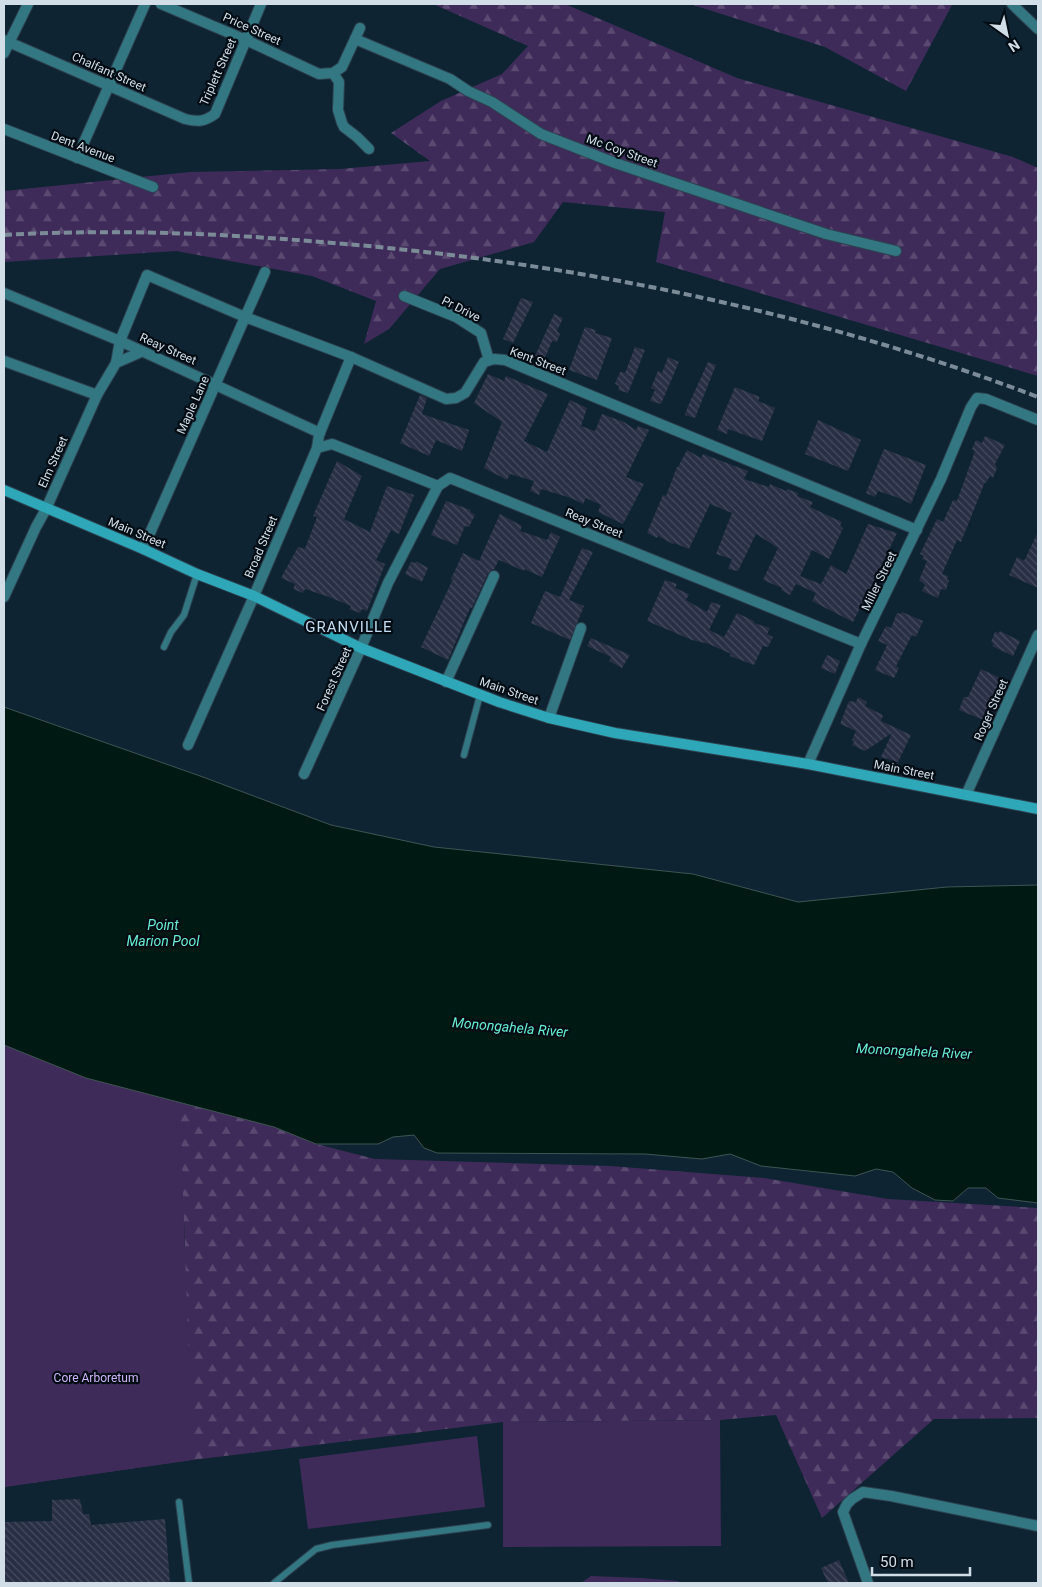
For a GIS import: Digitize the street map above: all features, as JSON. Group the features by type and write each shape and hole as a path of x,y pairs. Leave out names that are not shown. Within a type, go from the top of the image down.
{"main road":[{"name":"Main Street","path":"4,490 197,574 254,596 361,648 480,695 549,718 654,740 808,764 1038,809"}],"street":[{"path":"4,53 6,41 28,4"},
{"path":"76,158 146,4"},
{"name":"Price Street","path":"161,4 246,40 319,74 333,72"},
{"name":"Triplett Street","path":"206,121 215,114 261,4"},
{"path":"1012,4 1038,29"},
{"path":"360,28 342,67 333,72 339,82 338,110 342,123 369,149"},
{"name":"Mc Coy Street","path":"354,39 450,79 468,91 492,102 541,134 615,163 817,231 896,251"},
{"name":"Chalfant Street","path":"6,41 185,119 196,122 206,121"},
{"name":"Dent Avenue","path":"4,129 153,187"},
{"name":"Maple Lane","path":"143,549 266,272"},
{"path":"116,363 120,341 147,275 245,317 351,357 446,399 456,398 465,393 484,362 489,360"},
{"name":"Reay Street","path":"4,294 120,341 320,433"},
{"name":"Pr Drive","path":"404,296 456,317 480,333 489,360"},
{"path":"116,363 141,352"},
{"name":"Broad Street","path":"188,745 317,448 320,433 351,357"},
{"name":"Kent Street","path":"489,360 505,360 917,530"},
{"path":"4,361 97,395"},
{"name":"Elm Street","path":"4,597 97,395 116,363"},
{"name":"Miller Street","path":"808,764 862,644 941,479 970,407 976,398 986,399 1038,420"},
{"path":"317,448 332,444 438,486"},
{"name":"Reay Street","path":"438,486 450,478 862,644"},
{"name":"Forest Street","path":"304,774 388,583 438,486"},
{"path":"446,682 494,576"},
{"path":"549,718 581,628"},
{"name":"Roger Street","path":"966,795 1038,635"},
{"path":"868,1583 843,1512 846,1504 863,1492 1038,1526"}],"lane":[{"path":"164,647 171,632 184,615 197,574"},
{"path":"464,755 480,695"},
{"path":"179,1502 189,1583"},
{"path":"274,1583 316,1549 332,1545 488,1525"}],"green space":[{"path":"433,4 565,4 737,78 1013,157 1038,168 1038,376 656,262 665,212 563,202 534,242 440,269 389,329 364,344 376,301 312,276 176,251 4,262 4,191 190,172 340,169 430,161 391,133 441,101 502,74 528,46"},
{"path":"690,4 954,4 906,91 825,47"},
{"path":"4,1045 274,1127 316,1144 375,1159 610,1166 764,1178 888,1199 1038,1208 1038,1418 934,1419 822,1518 776,1415 720,1420 503,1422 192,1460 4,1487 185,1246 184,1222"},
{"name":"Core Arboretum","path":"4,1045 86,1078 180,1102 192,1460 4,1487"},
{"path":"720,1420 721,1546 503,1547 503,1422"},
{"path":"477,1436 485,1507 308,1529 299,1459"},
{"path":"591,1576 641,1578 678,1581 680,1583 581,1583"}],"water":[{"name":"Point Marion Pool","path":"4,707 203,777 331,825 434,847 693,874 798,902 947,887 1038,885 1038,1203 998,1198 986,1188 968,1188 953,1201 935,1200 912,1188 893,1172 876,1169 855,1176 761,1166 730,1154 702,1159 645,1154 437,1153 424,1148 414,1135 393,1137 378,1144 316,1144 274,1127 86,1078 4,1045"}],"building":[{"path":"521,298 533,302 513,343 503,339"},
{"path":"554,314 563,318 557,331 560,334 557,342 552,341 544,360 535,356"},
{"path":"585,327 596,330 595,333 612,338 597,380 569,370"},
{"path":"635,347 645,350 628,393 618,390 619,386 615,384 620,372 625,373"},
{"path":"668,357 679,362 661,404 650,401 655,390 651,388 658,371 662,373"},
{"path":"708,362 716,365 695,418 685,415 688,406"},
{"path":"488,374 504,381 506,376 548,394 524,441 547,452 570,400 587,408 581,426 595,431 602,414 624,422 636,430 638,426 649,430 626,477 644,484 623,524 598,512 601,505 586,498 583,504 571,498 541,489 539,495 530,491 534,481 510,474 507,480 484,468 502,422 474,403"},
{"path":"735,387 760,397 758,401 775,408 762,441 728,429 727,434 717,430"},
{"path":"420,395 427,398 422,414 469,430 462,451 436,440 429,456 400,443"},
{"path":"818,420 861,440 848,471 805,454"},
{"path":"985,436 1005,445 995,464 997,468 993,478 990,476 985,482 961,542 957,540 942,574 948,576 947,580 949,580 946,590 941,589 938,598 922,591 925,585 919,580 927,561 922,559 924,556 920,554 937,519 943,522 953,500 957,501 975,451 972,449 976,440 982,443"},
{"path":"884,449 926,465 911,504 878,491 875,497 866,493"},
{"path":"687,450 701,458 703,454 748,471 744,479 769,487 770,484 786,491 787,489 798,493 797,496 813,502 810,507 842,522 840,526 843,528 829,559 812,550 800,576 821,584 831,565 846,574 868,524 897,533 870,589 873,591 864,608 861,606 853,622 812,601 816,593 796,584 790,595 781,590 782,588 763,580 778,548 756,534 738,571 728,569 732,559 716,554 732,513 710,504 689,549 647,533 663,495 666,496 677,467"},
{"path":"337,461 362,476 344,519 370,532 387,486 414,495 399,534 391,530 376,560 385,564 367,611 362,609 360,613 349,609 351,606 329,597 305,589 303,593 293,589 295,584 281,578 298,547 305,549 317,517 313,516"},
{"path":"446,501 471,510 470,512 475,515 469,527 465,526 457,545 431,535"},
{"path":"500,514 522,526 520,531 547,540 551,532 560,537 542,577 499,560 494,569 488,573 472,608 470,608 448,660 421,647 463,553 479,561"},
{"path":"1038,532 1038,588 1009,575 1017,557 1024,561"},
{"path":"582,548 593,552 569,600 584,606 570,640 531,623 545,591 560,597"},
{"path":"416,561 428,568 422,582 405,574 411,562 415,563"},
{"path":"665,580 677,584 675,588 689,594 686,600 707,612 711,602 721,605 709,630 724,637 737,613 754,621 754,623 770,628 767,634 773,637 768,647 763,646 754,665 730,656 731,654 709,644 692,640 647,621"},
{"path":"902,612 923,621 916,637 912,635 896,666 899,668 894,678 875,670 887,645 878,641 886,626 891,628 897,613 901,614"},
{"path":"1000,631 1020,641 1013,656 992,646 994,644 991,642 995,632 999,633"},
{"path":"591,638 630,655 622,668 609,661 611,657 587,646"},
{"path":"827,655 840,661 835,674 821,668"},
{"path":"981,669 1000,678 998,681 1001,682 986,721 959,710 964,697 968,697"},
{"path":"858,697 867,702 865,706 883,715 881,721 911,735 898,762 881,757 892,733 865,751 852,745 856,731 840,724 849,701 856,702"},
{"path":"80,1499 83,1514 89,1514 91,1525 165,1519 170,1583 4,1583 4,1522 52,1521 52,1500"},
{"path":"839,1560 849,1583 828,1583 821,1568"}],"railway":[{"path":"4,235 123,232 242,236 412,251 504,262 595,276 775,315 864,339 951,366 1038,397"}],"district":[{"name":"GRANVILLE","path":"349,627"}],"water label":[{"name":"Monongahela River","path":"510,1027"},
{"name":"Monongahela River","path":"914,1051"}]}
